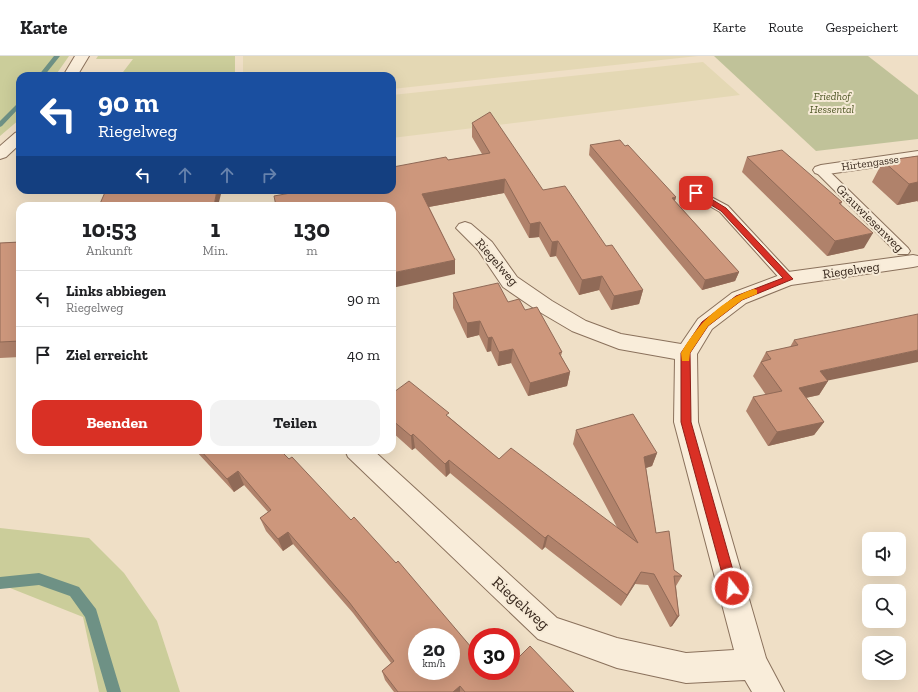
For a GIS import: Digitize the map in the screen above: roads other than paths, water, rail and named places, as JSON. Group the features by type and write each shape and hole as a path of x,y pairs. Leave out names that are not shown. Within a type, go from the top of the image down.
{"street":[{"path":"72,72 82,56"},
{"path":"0,154 16,140"},
{"name":"Hirtengasse","path":"822,170 918,156"},
{"name":"Riegelweg","path":"465,228 485,246 510,282 545,306 579,326 619,341 686,353 705,324 739,298 788,279 911,259"},
{"path":"686,353 686,422 753,664 769,692"},
{"name":"Riegelweg","path":"361,454 548,629 617,653 686,668 753,664"}],"lane":[{"name":"Grauwiesenweg","path":"822,170 911,259"},
{"path":"696,193 724,209 788,279"}],"waterway":[{"path":"44,72 57,56"},
{"path":"0,125 16,107"},
{"path":"0,583 39,579 74,591 91,614 114,692"}],"park label":[{"name":"Friedhof Hessental","path":"832,102"}]}
